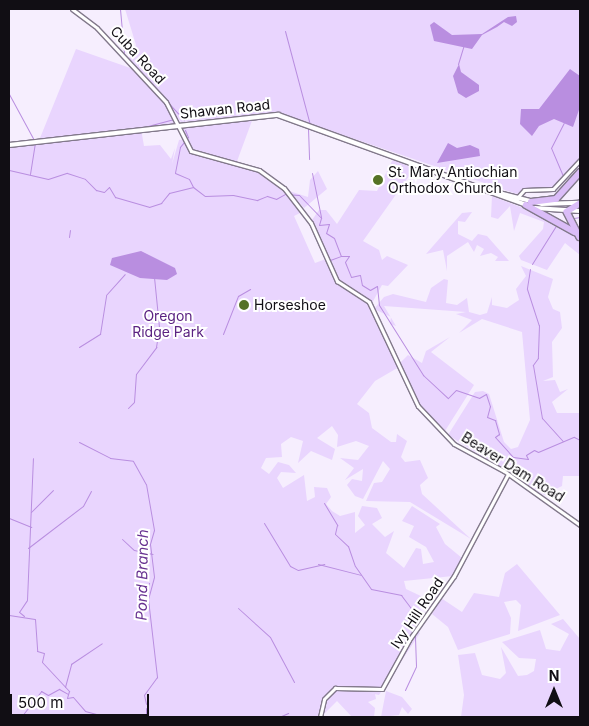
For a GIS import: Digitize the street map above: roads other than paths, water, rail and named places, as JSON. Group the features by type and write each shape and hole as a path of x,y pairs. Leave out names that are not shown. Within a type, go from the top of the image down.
{"highway":[{"path":"528,204 556,199 580,172"},
{"path":"528,204 578,235"},
{"path":"578,235 567,212 580,204"}],"main road":[{"name":"Shawan Road","path":"9,145 179,125 281,116 528,204 580,204"},
{"name":"Shawan Road","path":"492,191 504,197 528,204 567,212 580,212"},
{"name":"Shawan Road","path":"504,197 516,199"}],"street":[{"name":"Cuba Road","path":"72,9 97,28 166,102 179,125"},
{"name":"Beaver Dam Road","path":"179,125 184,142 196,154 259,170 290,194 311,223 337,281 369,302 421,410 457,446 508,474 580,525"},
{"path":"516,199 524,190 553,189 580,160"},
{"name":"Ivy Hill Road","path":"320,717 324,699 335,688 375,692 385,684 454,576 508,474"}],"waterway":[{"path":"120,9 124,53"},
{"path":"285,31 310,125"},
{"path":"458,64 464,44"},
{"path":"128,58 184,120"},
{"path":"9,94 34,140"},
{"path":"144,127 173,119"},
{"path":"563,176 551,148 564,123"},
{"path":"308,128 309,159"},
{"path":"185,130 188,137 180,147 175,173 189,179 193,187"},
{"path":"30,174 35,144"},
{"path":"9,170 48,179 67,173 85,179 96,190 104,192 109,187 115,197 149,207 161,203 169,193 193,187 205,196 233,195 257,200 267,196 276,199 285,194 299,195 321,218 319,225 329,224 326,233 334,238 341,256 349,256 345,262 351,277 360,275 362,285 370,290 377,286 379,305 423,375 448,398 456,390 479,398 486,394 490,406 487,417 495,420 499,434 495,437 513,457 528,459 526,455 534,450 538,452 574,437 580,440"},
{"path":"312,173 321,217"},
{"path":"574,218 580,217"},
{"path":"532,264 557,224"},
{"path":"69,237 70,230"},
{"path":"330,260 341,256"},
{"path":"530,269 527,289 539,325 538,358 533,365 542,418 563,441"},
{"path":"79,347 100,334 106,295 125,274"},
{"path":"128,408 134,402 136,374 156,347 159,327 154,277"},
{"path":"223,334 238,296 250,289"},
{"name":"Pond Branch","path":"79,442 110,458 133,461 146,484 154,530 150,544 154,577 148,599 157,677 144,695 146,704"},
{"path":"24,616 19,612 27,600 33,458"},
{"path":"31,512 53,490"},
{"path":"28,548 83,506 91,491"},
{"path":"324,503 337,525 335,534 348,546 355,566 371,589 401,595 414,612 417,627"},
{"path":"9,518 31,527"},
{"path":"264,523 290,566 298,570 324,564"},
{"path":"122,539 134,550 153,554"},
{"path":"318,564 361,575"},
{"path":"149,583 144,595 149,607"},
{"path":"238,608 270,637 294,682"},
{"path":"9,615 35,619 37,651 44,653 42,662 69,691 67,698 73,697 85,711 108,717"},
{"path":"405,690 416,666 415,634"},
{"path":"65,687 71,664 102,643"},
{"path":"21,717 41,691 48,695 59,689 68,694"},
{"name":"Pond Branch","path":"146,708 146,717"},
{"path":"279,717 288,713"},
{"path":"195,717 206,717"}],"place":[{"name":"St. Mary Antiochian Orthodox Church","path":"378,180"},
{"name":"Horseshoe","path":"244,305"}],"park label":[{"name":"Oregon Ridge Park","path":"168,324"}]}
